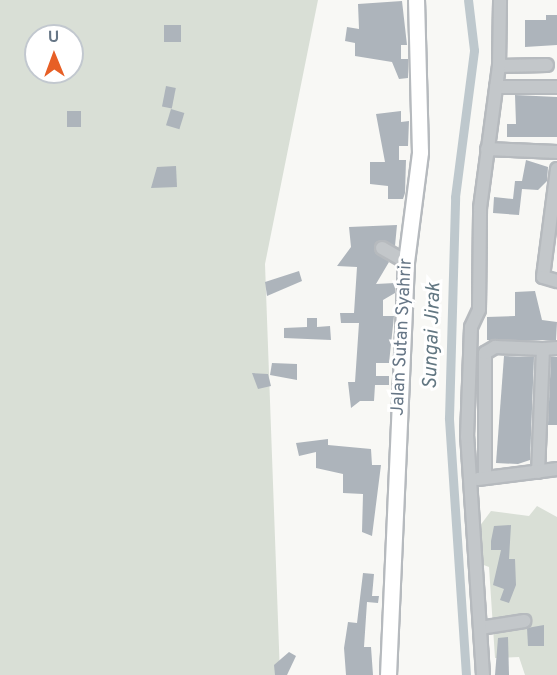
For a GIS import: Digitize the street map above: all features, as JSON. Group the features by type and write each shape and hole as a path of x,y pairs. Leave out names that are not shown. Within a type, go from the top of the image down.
{"main road":[{"name":"Jalan Sutan Syahrir","path":"388,675 406,262 420,152 416,0"}],"street":[{"path":"483,675 468,481 470,335 479,310 478,236 487,148 499,66 500,0"},
{"path":"499,66 547,65"},
{"path":"496,87 557,87"},
{"path":"487,148 557,152"},
{"path":"557,169 553,226 543,277 557,281"},
{"path":"382,248 406,262"},
{"path":"485,478 485,353 495,347 557,348"},
{"path":"538,472 543,349"},
{"path":"468,481 557,469"},
{"path":"480,628 524,621"}],"shaded area":[{"path":"0,0 318,0 265,264 280,675 0,675"},
{"path":"537,506 557,517 557,675 525,675 519,657 495,658 489,567 468,559 467,543 491,511 529,516"}],"building":[{"path":"402,1 407,45 401,45 401,59 408,59 408,78 399,79 392,62 355,56 355,43 345,41 347,27 359,29 358,4"},
{"path":"546,15 557,15 557,45 525,47 525,20 546,20"},
{"path":"164,25 181,25 181,42 164,42"},
{"path":"166,86 176,88 172,109 162,107"},
{"path":"515,95 557,97 557,137 507,137 507,124 516,124"},
{"path":"171,109 184,113 179,129 166,125"},
{"path":"67,111 81,111 81,127 67,127"},
{"path":"401,111 401,122 409,121 408,146 399,146 399,160 406,160 405,193 403,199 388,199 388,186 370,184 370,162 385,162 376,114"},
{"path":"526,160 548,167 547,181 538,190 522,189 519,215 493,213 494,197 513,199 515,181 522,181"},
{"path":"176,166 177,187 151,188 157,167"},
{"path":"397,225 395,246 381,240 374,247 389,262 376,284 395,283 395,293 383,300 383,316 394,316 389,363 376,363 376,376 389,376 389,385 375,385 374,401 360,401 351,408 348,382 355,382 359,323 341,323 340,313 354,313 357,267 337,266 351,247 349,227"},
{"path":"299,271 302,281 267,296 265,282"},
{"path":"535,291 542,320 557,322 556,340 487,340 487,317 515,316 515,292"},
{"path":"307,318 317,318 317,327 330,326 331,340 284,338 284,328 307,327"},
{"path":"504,356 534,357 530,460 518,464 496,463"},
{"path":"551,357 557,357 557,425 548,425"},
{"path":"272,363 297,364 297,380 270,375"},
{"path":"252,373 268,374 271,386 258,389"},
{"path":"328,439 328,445 371,449 372,465 381,465 372,536 362,532 363,494 343,493 343,474 316,468 316,452 299,456 296,443"},
{"path":"511,525 509,559 515,559 516,585 509,603 500,600 504,589 493,585 501,550 491,550 491,541 494,526"},
{"path":"363,573 374,574 372,596 379,596 378,603 367,602 364,647 371,647 373,675 346,675 344,648 348,622 357,623"},
{"path":"544,625 544,646 528,646 527,628"},
{"path":"508,637 509,675 495,675 498,638"},
{"path":"289,652 296,656 287,675 275,675 274,665"}],"waterway":[{"name":"Sungai Jirak","path":"466,675 449,418 455,197 474,50 468,0"}]}
